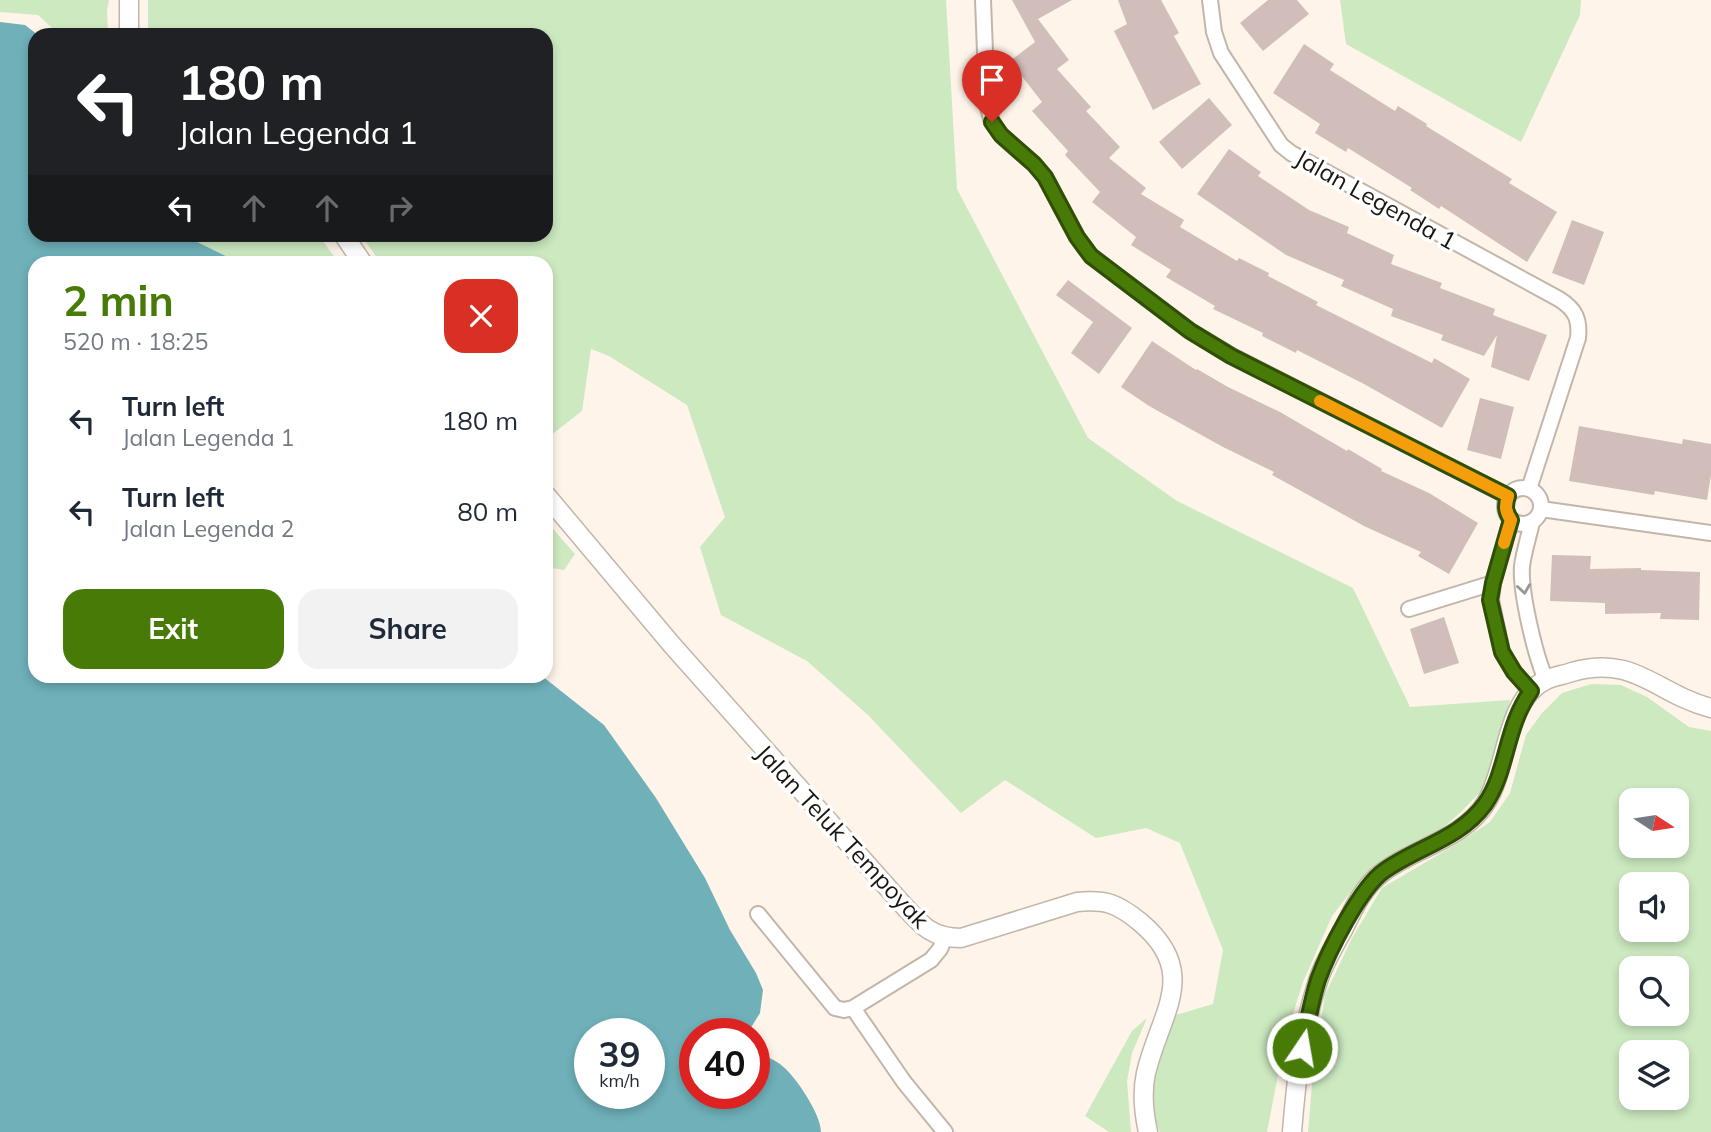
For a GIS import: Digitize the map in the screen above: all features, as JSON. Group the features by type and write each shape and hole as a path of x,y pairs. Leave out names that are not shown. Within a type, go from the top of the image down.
{"street":[{"path":"129,0 129,28"},
{"path":"983,0 987,104 992,122 1001,135 1045,177 1077,237 1091,256 1190,331 1231,356 1508,496"},
{"name":"Jalan Legenda 1","path":"1210,0 1214,32 1221,53 1282,145 1291,153 1559,299 1576,314 1578,338 1529,489"},
{"path":"1529,489 1536,493 1541,509 1538,517 1532,522 1521,524 1511,520 1506,512 1508,496 1514,491 1529,489"},
{"name":"Jalan Teluk Tempoyak","path":"553,503 672,645 919,923 933,933 946,937 961,937 1077,902 1094,900 1127,911 1146,927 1165,949 1172,965 1173,978 1168,1007 1146,1076 1144,1099 1148,1132"},
{"path":"1541,509 1711,533"},
{"path":"1511,520 1490,600 1502,652 1514,672 1539,685"},
{"path":"1532,522 1522,565 1522,586 1539,664 1539,685"},
{"path":"1409,610 1493,583"},
{"path":"1292,1132 1298,1070 1319,979 1356,903 1368,885 1384,871 1449,836 1472,820 1487,802 1503,761 1512,725 1521,706 1539,685 1589,667 1614,667 1637,674 1698,705 1711,708"},
{"path":"758,914 835,1008 844,1010 853,1008 931,960 946,937"},
{"path":"853,1008 904,1082 945,1132"}],"green space":[{"path":"0,0 109,0 108,28 52,28 38,15 0,12"},
{"path":"148,0 946,0 957,189 1088,438 1177,501 1353,588 1410,707 1510,700 1486,786 1439,831 1404,847 1378,865 1356,885 1332,916 1303,982 1285,1039 1267,1132 1160,1132 1155,1118 1153,1103 1157,1073 1176,1015 1213,1004 1223,950 1180,843 1146,828 1096,838 1005,780 961,813 868,715 807,661 721,615 700,547 725,517 687,405 609,356 591,349 582,411 553,434 553,256 376,256 366,242 553,242 553,28 148,28"},
{"path":"1340,0 1581,0 1580,15 1521,142 1346,44"},
{"path":"197,242 324,242 334,256 226,256"},
{"path":"553,529 575,554 564,570 553,568"},
{"path":"1591,684 1621,685 1647,697 1689,727 1711,731 1711,1132 1308,1132 1313,1073 1325,995 1352,938 1382,888 1490,822 1510,793 1526,735 1542,713 1562,693"},
{"path":"1147,1018 1132,1053 1127,1081 1131,1132 1109,1132 1085,1116 1132,1031"}],"water":[{"path":"0,22 25,25 29,28 28,242 197,242 226,256 28,256 28,683 551,683 604,725 656,798 705,878 763,990 757,1018 679,1018 679,1109 770,1109 770,1059 793,1077 812,1105 821,1132 0,1132"}],"building":[{"path":"1012,0 1072,0 1038,19 1069,60 1057,69 1091,107 1086,111 1120,147 1109,158 1146,188 1141,194 1184,220 1180,227 1237,261 1239,258 1269,273 1268,276 1318,302 1316,305 1432,363 1434,358 1470,379 1442,428 1364,384 1297,350 1296,353 1262,336 1263,333 1213,309 1215,306 1166,277 1171,270 1131,245 1136,237 1092,202 1100,192 1065,155 1068,151 1032,111 1042,102 1010,61 1035,42"},
{"path":"1118,0 1161,0 1179,33 1174,36 1201,84 1153,110 1114,31 1127,24"},
{"path":"1268,0 1297,0 1309,14 1263,51 1240,23"},
{"path":"1304,44 1334,64 1330,70 1395,111 1398,106 1427,124 1426,126 1512,179 1509,183 1557,212 1527,262 1441,206 1439,209 1410,190 1412,188 1348,148 1346,152 1315,133 1320,124 1273,93"},
{"path":"1209,98 1232,125 1182,169 1159,142"},
{"path":"1229,149 1261,172 1258,176 1309,210 1349,227 1347,233 1394,255 1391,264 1442,283 1440,288 1495,309 1493,315 1547,335 1529,381 1491,367 1497,335 1484,356 1441,340 1443,335 1391,316 1393,309 1341,286 1344,280 1286,255 1197,194"},
{"path":"1572,220 1604,232 1584,285 1552,273"},
{"path":"1068,280 1132,328 1099,374 1071,353 1093,322 1056,295"},
{"path":"1152,341 1196,370 1280,412 1347,451 1348,449 1382,469 1381,471 1429,493 1478,523 1449,574 1418,556 1421,552 1364,526 1272,475 1274,472 1149,406 1121,387"},
{"path":"1480,398 1514,407 1501,459 1467,450"},
{"path":"1579,426 1682,444 1683,439 1711,444 1711,475 1707,500 1655,491 1654,495 1569,481"},
{"path":"1552,555 1591,556 1590,569 1641,568 1700,572 1699,620 1660,619 1661,613 1605,614 1605,603 1550,601"},
{"path":"1444,617 1459,663 1424,674 1410,629"}],"slow traffic":[{"path":"1320,401 1508,496 1506,512 1511,520 1504,543"}],"route":[{"path":"992,122 1001,135 1045,177 1077,237 1091,256 1190,331 1231,356 1508,496 1506,512 1511,520 1490,600 1502,652 1514,672 1531,691 1512,725 1503,761 1487,802 1472,820 1449,836 1384,871 1368,885 1356,903 1319,979 1302,1048"}]}
